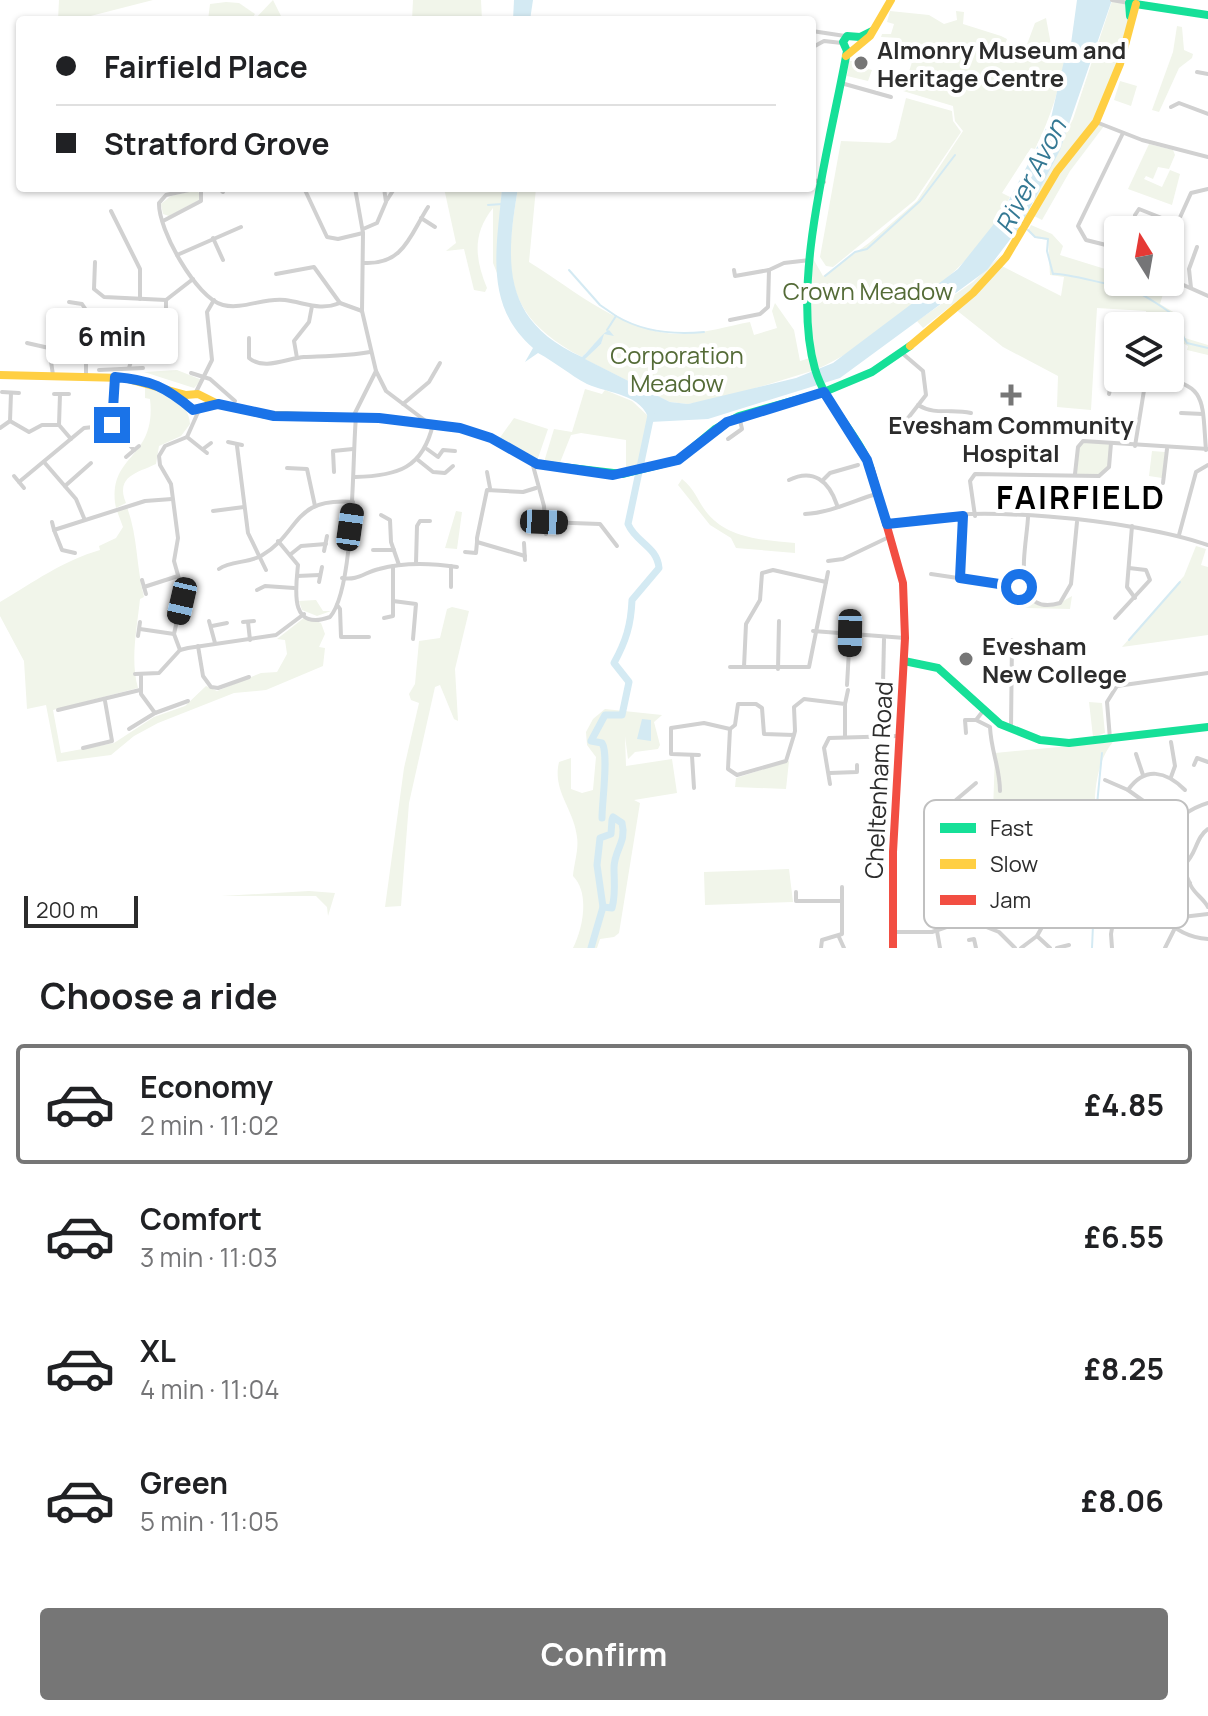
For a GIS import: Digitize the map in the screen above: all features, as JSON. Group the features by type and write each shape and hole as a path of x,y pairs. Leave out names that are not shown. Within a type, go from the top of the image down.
{"main road":[{"path":"850,43 872,31 891,0"},
{"path":"0,375 115,377 145,381 197,400 274,416 354,417 431,424 491,438 532,462 613,475 645,469 688,455 715,429 739,416 824,391 872,372 902,353 973,293 1000,265 1023,232 1057,171 1096,122 1117,73 1131,24 1129,4 1157,4 1208,15"},
{"name":"Cheltenham Road","path":"850,43 810,260 806,316 813,359 824,391 867,460 903,583 905,638 902,736 893,852 893,948"},
{"path":"904,661 938,668 983,711 1011,730 1056,743 1208,727"}],"street":[{"path":"1112,0 1129,4"},
{"path":"816,32 850,43"},
{"path":"816,46 831,40 850,43"},
{"path":"1197,72 1208,74"},
{"path":"841,83 891,97"},
{"path":"1171,107 1180,100 1208,114"},
{"path":"1096,122 1123,133 1208,157"},
{"path":"1104,244 1086,240 1078,226 1123,133"},
{"path":"816,181 824,182"},
{"path":"1181,216 1191,193 1208,189"},
{"path":"185,192 161,199 159,206 163,221 177,255 193,279 214,300 228,306 283,299 329,308 340,303"},
{"path":"163,221 201,201 200,192"},
{"path":"306,192 325,235 338,239 377,223 392,192"},
{"path":"355,477 389,473 418,460 427,449 431,424 383,388 376,371 362,311 363,231 356,192"},
{"path":"385,192 386,202"},
{"path":"364,263 381,263 398,256 428,207"},
{"path":"1135,215 1137,210 1142,209 1158,216"},
{"path":"111,211 140,269 140,299"},
{"path":"421,218 435,227"},
{"path":"177,255 241,227"},
{"path":"213,238 223,260"},
{"path":"1191,288 1189,269 1196,247"},
{"path":"734,270 735,276 769,270 784,263 810,260"},
{"path":"95,262 94,285 98,295 166,300 193,279"},
{"path":"276,274 314,267 340,303 362,311"},
{"path":"730,320 760,314 768,307 769,270"},
{"path":"1184,285 1208,296"},
{"path":"129,368 141,340 163,332 166,300"},
{"path":"187,437 212,357 207,312 214,300"},
{"path":"69,302 82,304 86,310 86,376"},
{"path":"297,358 294,341 309,322 312,306"},
{"path":"96,334 128,333 141,340"},
{"path":"53,375 50,349 56,338"},
{"path":"249,338 251,361 287,363 297,358 370,352"},
{"path":"27,343 50,349"},
{"path":"902,353 923,371 926,395 905,422"},
{"path":"403,404 429,382 440,363"},
{"path":"99,370 143,368"},
{"path":"278,541 298,565 294,588 296,605 304,614 321,620 332,616 342,578 353,502 354,417 376,371"},
{"path":"191,373 205,376 235,401"},
{"path":"115,377 112,425 134,450"},
{"path":"1075,474 1080,443 1207,450 1202,398 1195,387 1184,381"},
{"path":"2,392 19,393"},
{"path":"1135,446 1142,392"},
{"path":"10,421 11,393"},
{"path":"69,394 57,394 59,425 71,439"},
{"path":"192,421 197,400"},
{"path":"918,405 934,413 957,410 971,413"},
{"path":"409,409 409,421"},
{"path":"1181,413 1203,414"},
{"path":"728,439 742,429 739,416"},
{"path":"891,420 905,422 911,427"},
{"path":"10,421 29,432 42,425 59,425"},
{"path":"0,428 10,421"},
{"path":"19,482 86,427 112,425"},
{"path":"187,437 205,451 211,443"},
{"path":"180,650 174,634 183,593 174,561 178,538 171,484 160,465 159,456 165,446 187,437"},
{"path":"228,442 240,446 248,533 266,570"},
{"path":"975,516 970,481 977,473 1104,474 1109,467 1111,443"},
{"path":"126,457 139,446"},
{"path":"334,472 333,451 353,449"},
{"path":"427,449 438,457 443,450 455,451"},
{"path":"1163,483 1167,449"},
{"path":"418,460 437,473 445,473 453,466"},
{"path":"44,462 76,499 84,519"},
{"path":"532,462 536,488 544,506 546,534"},
{"path":"80,463 85,469"},
{"path":"65,486 91,463"},
{"path":"823,480 830,473 858,465"},
{"path":"1179,535 1196,472 1208,465"},
{"path":"287,468 307,469 315,506"},
{"path":"487,472 490,488"},
{"path":"789,480 807,474 823,480 837,505"},
{"path":"14,476 24,488"},
{"path":"490,488 523,492 536,488"},
{"path":"465,552 478,553 485,494 490,488"},
{"path":"805,514 827,512 837,505 879,493"},
{"path":"54,530 145,501 172,499"},
{"path":"219,569 259,557 278,541 299,516 315,506 353,502"},
{"path":"213,511 244,507"},
{"path":"381,515 390,520 396,565 393,616 384,618"},
{"path":"887,524 963,516 1028,517 1132,526 1179,535 1208,545"},
{"path":"960,578 963,516"},
{"path":"1028,517 1024,588 1029,597 1041,605 1062,601 1071,584 1077,522"},
{"path":"416,563 418,522 430,521"},
{"path":"52,522 59,547 66,556 75,553"},
{"path":"544,522 600,524 617,546"},
{"path":"1132,526 1128,590 1135,598"},
{"path":"324,551 327,536"},
{"path":"828,561 843,559 891,536"},
{"path":"477,542 525,558 524,543"},
{"path":"291,554 301,546 326,544"},
{"path":"373,550 394,550"},
{"path":"342,578 359,579 375,569 396,565 454,566 451,587"},
{"path":"297,576 319,578 322,567"},
{"path":"1115,618 1150,578 1146,570 1129,568"},
{"path":"744,667 746,624 760,600 762,573 773,570 826,582"},
{"path":"730,667 809,667 813,631 828,572"},
{"path":"931,574 1024,588"},
{"path":"144,587 178,576"},
{"path":"142,580 146,594"},
{"path":"260,580 259,588 294,588"},
{"path":"393,601 416,604 413,639"},
{"path":"337,605 340,609 341,637 369,637"},
{"path":"155,713 140,690 138,674 162,671 180,650 276,635 304,614"},
{"path":"209,621 215,643"},
{"path":"778,669 779,621"},
{"path":"138,636 140,622"},
{"path":"248,622 250,640"},
{"path":"212,626 227,623"},
{"path":"140,629 174,634"},
{"path":"813,631 884,639 905,638"},
{"path":"845,737 850,633"},
{"path":"883,684 884,639"},
{"path":"1011,730 1012,640"},
{"path":"198,646 203,676 211,687 218,688 249,677"},
{"path":"237,673 239,679"},
{"path":"1110,739 1107,699 1112,689 1125,684 1208,673"},
{"path":"58,710 140,690"},
{"path":"129,729 155,713 186,702 180,697"},
{"path":"83,748 112,741 105,701"},
{"path":"794,735 764,734 763,710 756,704 736,706 736,723 730,729 727,766 737,775 786,761 794,735 794,707 798,701 846,706"},
{"path":"976,720 983,711"},
{"path":"966,733 965,720 976,720 990,727 991,752 1000,768 1000,791"},
{"path":"694,788 696,756 671,754 669,734 674,726 704,723 730,729"},
{"path":"830,784 824,744 829,738 902,736"},
{"path":"92,739 93,746"},
{"path":"1171,742 1175,766 1171,777"},
{"path":"1136,754 1143,775"},
{"path":"1194,765 1197,758 1208,762"},
{"path":"830,773 858,775 857,765"},
{"path":"1128,790 1143,775 1157,773 1171,777 1185,790"},
{"path":"1105,780 1128,790 1140,800"},
{"path":"956,800 976,783"},
{"path":"1188,814 1208,803"},
{"path":"1188,862 1199,838 1208,829"},
{"path":"1188,877 1208,907"},
{"path":"842,887 839,937 844,948"},
{"path":"796,892 796,901 842,904"},
{"path":"1188,916 1208,914"},
{"path":"893,932 947,928"},
{"path":"992,928 1018,948 1037,936 1041,928"},
{"path":"1165,948 1175,928 1194,937 1208,939"},
{"path":"937,931 940,948"},
{"path":"1037,936 1050,948"},
{"path":"821,948 822,940 839,937"},
{"path":"969,940 974,939 976,948"},
{"path":"1057,948 1069,945"}],"green space":[{"path":"59,0 153,0 91,16 58,16"},
{"path":"273,0 281,16 258,16"},
{"path":"413,0 481,0 482,16 412,16"},
{"path":"1112,1 1129,3 1128,36 1097,122 1104,126 1070,171 1042,220 1032,215 1038,203 1032,200 1073,119"},
{"path":"239,3 255,14 208,16 210,4"},
{"name":"Crown Meadow","path":"890,11 929,15 944,24 957,20 956,11 964,12 963,24 1007,39 1004,48 1023,55 1035,23 1046,18 1052,50 1066,52 1064,65 1041,137 1002,193 1010,197 984,240 951,275 906,312 859,346 817,369 807,316 811,255 823,276 869,243 917,201 963,131 955,121 953,106 893,88 897,75 907,78 912,62 920,62 920,46 899,46 899,38 881,37 882,34 891,34 894,24 887,22"},
{"path":"1177,26 1182,27 1184,50 1193,54 1179,68 1159,112 1152,110 1173,52"},
{"path":"849,61 854,61 854,66 872,70 868,81 847,76"},
{"path":"1120,81 1137,86 1131,106 1114,100"},
{"path":"906,98 952,111 953,121 961,132 915,200 833,267 826,266 820,257 841,141 890,143 896,139"},
{"path":"1149,144 1173,150 1175,155 1169,169 1158,167 1153,179 1146,176 1144,179 1162,187 1170,170 1180,174 1172,205 1128,189"},
{"path":"188,192 200,194 199,200 169,216 163,214 161,204 171,196"},
{"path":"445,192 502,192 497,273 493,263 493,208 479,237 478,257 487,288 485,292 474,290 464,249 446,251 456,243"},
{"name":"Corporation Meadow","path":"517,192 536,192 529,262 583,298 641,327 683,334 750,322 754,335 777,328 772,311 775,303 794,330 800,361 810,358 815,370 723,398 688,404 670,402 584,359 601,344 602,336 582,357 536,324 523,307 515,288 511,243"},
{"path":"1031,225 1052,234 1063,246 1060,255 1104,269 1104,296 1162,296 1160,304 1173,312 1097,308 1091,410 1057,407 1058,376 1003,347 955,309 1000,265 1061,296 1064,277 1050,275 1048,240 1036,238 1028,231"},
{"path":"1002,254 975,287 923,328 917,321 973,282"},
{"path":"1184,334 1185,338 1208,345 1208,355 1187,350 1188,346 1184,344"},
{"path":"177,370 202,380 194,388 144,372"},
{"path":"145,388 175,398 185,409 190,424 181,436 159,446 156,464 135,473 126,481 123,494 126,503 116,508 118,476 140,446 150,419 150,399 145,398"},
{"path":"585,389 602,394 605,390 632,401 648,416 650,422 640,466 626,470 626,440 581,433 571,435 559,465 544,462 554,429 572,432"},
{"path":"514,418 548,429 537,461 499,439"},
{"path":"1083,441 1111,443 1109,467 1104,474 1075,474 1078,447"},
{"path":"1152,451 1165,452 1162,478 1149,476"},
{"path":"682,479 708,514 726,529 748,537 795,543 795,553 736,548 731,538 710,525 678,485"},
{"path":"127,507 144,597 140,599 135,644 138,688 53,710 61,753 114,743 154,717 185,706 206,686 217,691 261,673 277,672 287,654 285,640 277,639 305,617 321,623 325,634 319,647 325,648 323,666 266,690 234,693 158,723 134,736 111,755 57,762 46,705 27,709 24,661 0,616 0,602 61,566 100,550 99,546 116,538 123,527 117,511"},
{"path":"456,511 462,512 457,549 445,548"},
{"path":"1196,546 1206,549 1201,565 1208,567 1208,635 1122,647 1184,576"},
{"path":"1021,591 1045,607 1072,596 1070,609 1025,608 1019,604"},
{"path":"316,600 323,611 331,611 317,616 302,610 299,601"},
{"path":"452,607 469,611 455,669 458,721 454,719 440,685 435,687 409,803 401,906 385,907 404,768 419,703 411,700 409,694 415,684 419,641 440,638 447,609"},
{"path":"1089,702 1102,703 1105,733 1093,737"},
{"path":"605,709 662,715 654,722 660,745 658,749 635,752 628,759 625,736 626,766 672,759 677,793 634,800 640,803 619,933 600,939 597,948 573,948 580,931 583,901 582,892 573,876 577,837 558,782 559,762 571,758 571,789 582,793 593,790 596,757 587,745 586,732 593,719"},
{"path":"1113,742 1101,763 1096,800 993,800 995,753"},
{"path":"789,761 786,789 735,787 736,778"},
{"path":"789,869 793,902 705,905 704,872"},
{"path":"309,891 335,893 328,916 327,907 316,896 221,896"}],"water":[{"path":"514,0 533,0 531,16 513,16"},
{"name":"River Avon","path":"1077,0 1112,0 1060,150 1021,225 987,270 840,378 708,419 650,422 646,412 632,400 587,384 538,353 525,362 533,348 506,313 497,274 502,192 517,192 511,265 523,308 536,326 556,343 582,357 604,334 601,344 585,359 670,402 688,404 796,378 833,363 958,269 1001,215 1051,118 1066,52 1070,51"},
{"path":"642,719 651,720 651,741 637,739"}],"waterway":[{"path":"825,276 855,252 867,249 920,201 955,155"},
{"path":"488,205 502,204"},
{"name":"River Avon","path":"1028,230 1035,237 1048,239 1047,251 1053,274 1139,293 1178,319 1187,343 1208,348"},
{"path":"569,270 600,305 616,316"},
{"path":"607,330 616,316 658,331 704,332"},
{"path":"602,818 604,749 602,743 591,741 605,715 622,715 629,682 614,663 627,633 632,600 659,568 650,549 628,524 651,415"},
{"path":"1129,640 1180,582"},
{"path":"1097,800 1102,753"},
{"path":"603,907 612,908 615,862 623,836 622,823 613,817"},
{"path":"591,948 603,907 597,865 600,838 611,834 612,820"},
{"path":"1092,948 1093,928"}],"traffic: fast":[{"path":"1130,16 1129,3 1208,15"},
{"path":"871,470 859,444 820,383 809,334 807,296 823,168 847,51 843,42 847,36 860,37 872,31"},
{"path":"430,424 460,428 491,438 537,464 622,474 678,460 715,429 739,416 824,392 872,372 910,346"},
{"path":"175,394 193,410 216,404"},
{"path":"904,661 938,668 1000,724 1040,740 1069,743 1208,727"}],"traffic: slow":[{"path":"846,56 870,36 891,0"},
{"path":"910,346 973,293 1006,257 1057,171 1096,122 1120,64 1136,4"},
{"path":"0,375 124,378 186,395 198,394 218,404 266,415 379,418 430,424"}],"traffic: jam":[{"path":"871,470 903,583 905,638 893,852 893,948"}],"place":[{"name":"Almonry Museum and Heritage Centre","path":"861,63"},
{"name":"Evesham Community Hospital","path":"1011,395"},
{"name":"Evesham New College","path":"966,659"}],"district":[{"name":"FAIRFIELD","path":"1081,497"}],"route":[{"path":"112,425 115,377 155,384 173,392 193,410 218,404 274,416 396,419 460,428 491,438 537,464 613,475 678,460 688,455 715,429 739,416 824,392 867,460 887,524 963,516 960,578 1019,587"}]}
